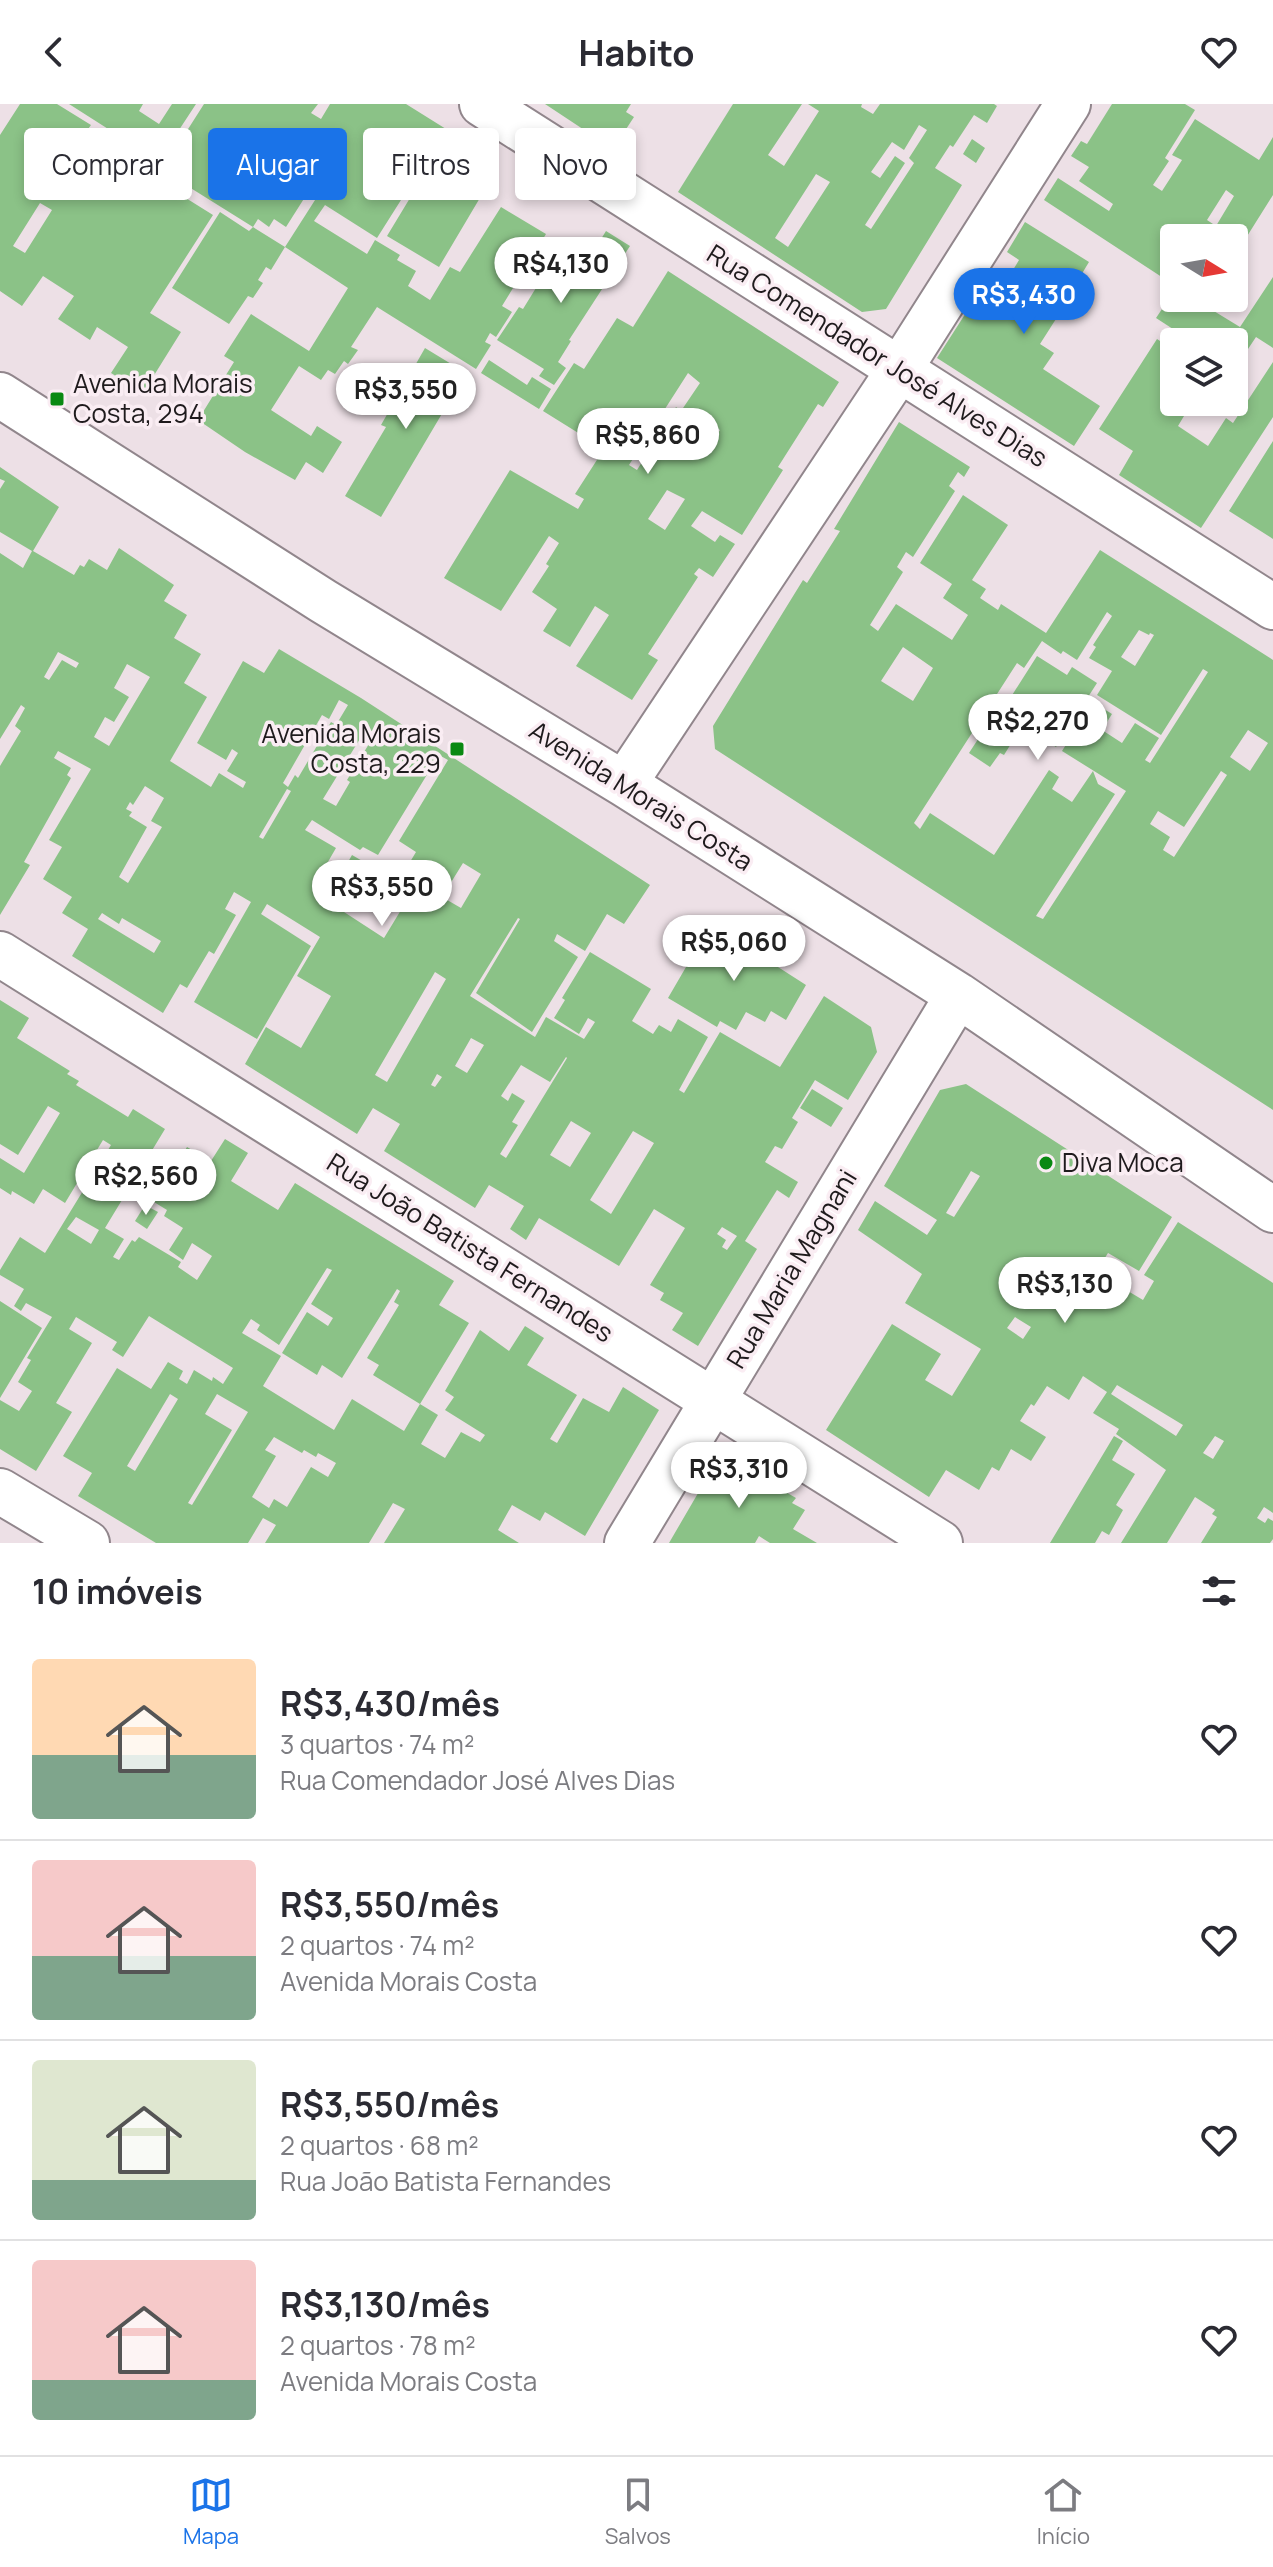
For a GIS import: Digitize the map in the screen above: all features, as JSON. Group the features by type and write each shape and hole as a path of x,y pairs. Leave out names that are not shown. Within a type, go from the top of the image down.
{"street":[{"name":"Rua Comendador José Alves Dias","path":"482,104 1273,607"},
{"path":"624,784 899,370 1068,104"},
{"name":"Avenida Morais Costa","path":"0,395 323,601 624,784 958,995 1273,1210"},
{"name":"Rua João Batista Fernandes","path":"0,954 940,1543"},
{"name":"Rua Maria Magnani","path":"627,1543 958,995"},
{"path":"0,1491 87,1543"}],"building":[{"path":"20,104 57,104 91,125 89,128 24,128 24,200 189,200 213,215 150,313 181,332 143,393 111,373 128,347 97,327 90,340 58,319 74,296 43,276 22,306 0,291 0,135","holes":["40,203 52,210 25,253 13,246"]},
{"path":"69,104 143,104 139,111 159,124 172,104 196,104 180,128 107,128"},
{"path":"204,104 318,104 311,113 321,119 330,104 406,104 444,128 363,128 363,200 401,200 377,238 325,205 314,221 367,254 375,240 400,255 397,260 416,271 408,286 430,300 450,267 460,272 501,207 546,234 502,306 512,312 496,337 490,333 485,342 491,345 476,369 377,307 351,347 358,350 348,364 344,361 335,374 328,370 321,380 299,366 271,410 311,436 317,426 342,442 323,473 306,462 295,480 245,452 198,420 234,362 224,356 251,314 309,351 348,288 285,247 315,200 347,200 347,128 208,128 208,199 192,189 192,128 189,128"},
{"path":"545,104 631,104 626,112 634,117 627,128 581,128"},
{"path":"733,104 802,104 768,155 784,166 819,111 808,104 862,104 861,107 873,114 880,104 997,106 987,123 974,115 935,168 962,185 886,309 862,312 678,192","holes":["919,125 927,130 909,158 914,163 871,229 865,225 905,163 895,156 880,178 871,172 892,142 904,150","816,174 830,182 788,247 775,238"]},
{"path":"1112,104 1185,104 1195,110 1165,158 1169,161 1153,185 1162,191 1182,160 1172,155 1195,119 1259,160 1273,137 1273,195 1248,235 1248,224 1217,224 1234,196 1226,190 1207,220 1213,224 1160,224 1160,276 1044,200 1058,178 1109,211 1113,204 1079,181 1089,167 1071,156 1081,141 1087,144"},
{"path":"972,139 985,148 976,163 963,154"},
{"path":"210,200 303,200 286,227 274,219 269,227 258,219 253,227"},
{"path":"409,200 479,200 439,267 387,236"},
{"path":"220,212 249,231 253,227 285,247 271,270 266,267 258,280 263,283 253,298 248,296 229,324 172,288"},
{"path":"1025,222 1089,262 1072,290 1079,294 1070,297 1040,344 1054,353 1043,369 1100,406 1074,446 937,358 987,280 994,285 999,278 1005,283 1019,260 1007,252"},
{"path":"606,231 630,246 569,340 558,362 566,368 554,385 539,376 544,369 497,340 519,307 523,309 563,244 588,260"},
{"path":"668,271 839,382 823,407 818,404 778,467 783,470 742,535 702,511 691,526 715,542 720,535 735,544 713,577 699,568 694,574 698,577 648,654 658,660 632,700 576,666 609,615 595,606 570,647 543,631 557,609 532,592 559,543 549,536 501,611 444,578 510,470 578,509 584,499 575,494 604,449 543,411 574,363 584,369 617,318 633,327","holes":["688,373 700,383 681,411 676,407 637,470 629,465","710,424 720,430 709,447 700,440","667,490 685,499 665,530 648,519"]},
{"path":"1273,277 1273,348 1256,337 1248,349 1248,328 1171,328 1156,318 1160,312 1215,312 1240,327"},
{"path":"1157,339 1160,341 1160,416 1184,416 1178,426 1208,446 1226,418 1233,423 1238,416 1248,416 1248,400 1273,362 1273,417 1201,528 1119,475 1133,451 1099,429"},
{"path":"425,348 466,373 381,517 345,496 386,427 381,425"},
{"path":"489,360 527,385 532,377 551,389 539,409 481,373"},
{"path":"899,422 970,467 964,477 958,472 949,486 955,491 913,557 906,552 897,567 903,572 870,625 878,631 896,604 952,640 968,615 943,598 952,584 920,563 963,495 1008,525 972,580 986,589 980,598 998,610 1001,604 1046,633 1100,550 1273,660 1273,1110 715,749 713,726 803,580 807,583 840,531 834,529","holes":["1107,612 1112,616 1093,645 1096,647 1089,658 1112,671 1097,695 1161,735 1203,669 1208,672 1150,763 1145,760 1159,738 1135,723 1122,743 1102,730 1112,714 1093,702 1062,751 1126,791 1043,919 1036,916 1115,794 1098,784 1093,771 1072,802 1052,789 1059,777 1049,770 994,855 930,813 920,829 914,823 1017,663 1024,668 1042,641 1061,654 1063,651 1077,660","1139,630 1154,635 1135,666 1121,657","903,647 933,668 913,701 881,681","1248,730 1268,743 1250,771 1230,757","1221,771 1227,775 1174,857 1163,850 1170,837 1150,824 1158,811 1184,827"]},
{"path":"1273,441 1273,539 1229,511"},
{"path":"0,467 59,507 33,551 74,575 80,565 84,567 89,559 107,570 119,548 174,585 164,601 187,615 174,638 201,654 184,683 207,697 170,761 211,787 219,773 243,788 246,782 227,771 238,753 232,749 226,760 197,743 243,661 264,673 279,649 361,698 650,885 624,924 607,914 585,951 557,934 554,941 578,957 532,1032 476,993 518,918 470,996 535,1037 546,1017 584,1039 595,1022 588,1018 579,1034 554,1018 565,1000 562,998 590,952 651,989 632,1021 653,1034 659,1025 671,1032 678,1019 708,1037 679,1090 684,1093 720,1032 780,1067 824,996 871,1027 877,1052 848,1100 815,1080 792,1118 798,1122 782,1149 775,1146 765,1162 798,1182 789,1198 777,1190 745,1241 757,1249 698,1346 672,1330 683,1313 660,1300 664,1293 650,1285 685,1228 654,1209 619,1266 539,1218 526,1240 510,1229 524,1206 489,1185 475,1208 384,1151 400,1124 373,1108 357,1134 245,1064 266,1027 301,1048 331,996 297,976 320,937 267,904 261,914 311,946 257,1039 194,1002 251,902 234,892 225,909 236,915 214,954 209,951 187,988 180,984 163,1013 72,956 88,929 62,913 72,897 43,879 62,847 49,840 91,769 58,751 54,758 71,768 67,775 71,778 24,862 30,865 0,915 0,766 21,731 15,726 25,708 21,705 0,739 0,553 23,568 32,551 0,532 0,489 5,481 0,479","holes":["58,652 79,663 76,668 62,660 49,680 44,677","127,664 150,677 109,746 94,737 105,717 114,722 129,697 114,688","339,700 348,705 336,725 331,722 298,778 295,775 288,787 283,783 322,715 329,719","366,729 375,734 347,780 350,782 336,806 323,799","439,755 448,760 399,841 416,852 386,902 401,910 384,938 344,912 371,866 352,855 340,876 325,867 336,848 305,830 312,820 360,850 363,847 378,855","145,786 164,798 151,821 162,827 128,883 119,877 147,827 129,816 132,812 126,809 130,802 133,805","287,789 291,791 263,839 259,837","463,863 481,874 461,908 442,897","102,913 119,924 122,918 161,941 154,953 98,919","435,972 446,979 387,1082 375,1075","471,1038 484,1045 467,1073 455,1066","567,1058 506,1158 500,1154 518,1125 512,1122 525,1101 512,1093 508,1101 501,1096 521,1065 550,1082","437,1074 442,1077 435,1087 431,1085","571,1121 591,1133 570,1167 550,1155","633,1131 654,1143 611,1214 590,1200","722,1227 737,1236 727,1250 722,1247 726,1240 717,1234"]},
{"path":"1037,656 1067,675 1072,667 1097,683 1056,747 1022,726 1004,755 1000,753 990,767 969,753"},
{"path":"711,924 806,985 786,1020 771,1011 765,1022 746,1012 736,1030 720,1021 717,1027 668,998"},
{"path":"0,1000 29,1018 17,1038 70,1071 67,1074 79,1081 76,1085 128,1117 133,1109 165,1129 105,1228 124,1239 113,1257 119,1260 132,1240 135,1242 139,1237 181,1262 178,1267 197,1280 212,1256 192,1243 183,1260 169,1250 183,1228 164,1216 167,1210 154,1202 187,1147 211,1161 225,1139 248,1153 231,1181 278,1210 295,1183 454,1281 439,1305 469,1323 420,1404 438,1415 421,1444 445,1458 461,1432 480,1442 485,1435 445,1410 454,1397 445,1391 480,1330 509,1351 525,1326 544,1338 527,1365 577,1395 550,1439 557,1443 583,1398 609,1412 623,1387 659,1410 585,1536 545,1512 540,1521 512,1505 498,1530 519,1543 384,1543 405,1509 393,1503 369,1543 265,1543 276,1525 263,1518 248,1543 156,1543 78,1496 92,1473 63,1456 117,1368 151,1389 168,1362 183,1371 179,1379 187,1384 194,1370 223,1384 233,1368 149,1316 123,1357 112,1350 117,1342 76,1317 69,1329 92,1343 56,1403 72,1412 36,1471 0,1449 0,1400 19,1411 32,1391 18,1382 31,1360 27,1358 52,1317 26,1303 21,1311 14,1306 24,1289 0,1275 0,1270 20,1237 45,1253 111,1145 103,1140 65,1203 43,1189 34,1204 0,1188 0,1158 24,1173 60,1113 48,1106 18,1155 0,1144","holes":["76,1217 99,1230 91,1244 67,1229","327,1268 332,1270 311,1304 333,1318 328,1326 307,1312 282,1353 317,1375 322,1365 342,1378 397,1289 400,1291 394,1302 399,1305 367,1358 379,1365 373,1375 420,1404 404,1431 352,1399 334,1430 263,1386 281,1356 242,1333 251,1319 260,1325 257,1330 279,1345","170,1394 178,1399 135,1471 127,1466","217,1394 248,1412 192,1505 188,1503 232,1430 205,1414","274,1437 302,1453 304,1450 316,1457 318,1453 336,1463 328,1477 311,1467 287,1507 274,1499 269,1508 252,1497 276,1456 265,1450"]},
{"path":"966,1084 1172,1217 1139,1271 1108,1253 1096,1272 1143,1300 1154,1281 1144,1275 1178,1222 1273,1283 1273,1513 1264,1507 1257,1518 1265,1523 1268,1518 1273,1521 1273,1539 1270,1543 1201,1543 1217,1517 1212,1514 1215,1510 1195,1497 1167,1543 1121,1543 1166,1470 1116,1434 1119,1429 1093,1413 1107,1392 1083,1376 1069,1400 1047,1386 1020,1421 1046,1437 1031,1461 1011,1449 999,1471 992,1467 979,1490 946,1470 929,1497 826,1430 892,1324 941,1354 925,1380 952,1396 981,1349 905,1303 922,1274 858,1230 875,1201 927,1235 937,1220 884,1186 940,1090","holes":["971,1171 980,1176 954,1217 946,1213","1015,1317 1031,1327 1023,1339 1007,1328","1117,1385 1183,1425 1176,1436 1111,1394","1215,1436 1224,1441 1213,1459 1203,1453"]},
{"path":"812,1089 843,1108 831,1127 800,1108"},
{"path":"145,1205 158,1212 147,1229 135,1221"},
{"path":"0,1301 42,1328 0,1398"},
{"path":"1114,1436 1123,1441 1112,1460 1135,1474 1116,1505 1123,1510 1109,1535 1102,1531 1095,1543 1050,1543"},
{"path":"722,1452 759,1475 755,1483 772,1494 777,1487 796,1498 792,1503 805,1510 793,1529 817,1543 770,1543 759,1536 755,1543 669,1543"}],"place":[{"name":"Avenida Morais Costa, 294","path":"57,399"},
{"name":"Avenida Morais Costa, 229","path":"457,749"},
{"name":"Diva Moca","path":"1046,1163"}]}
